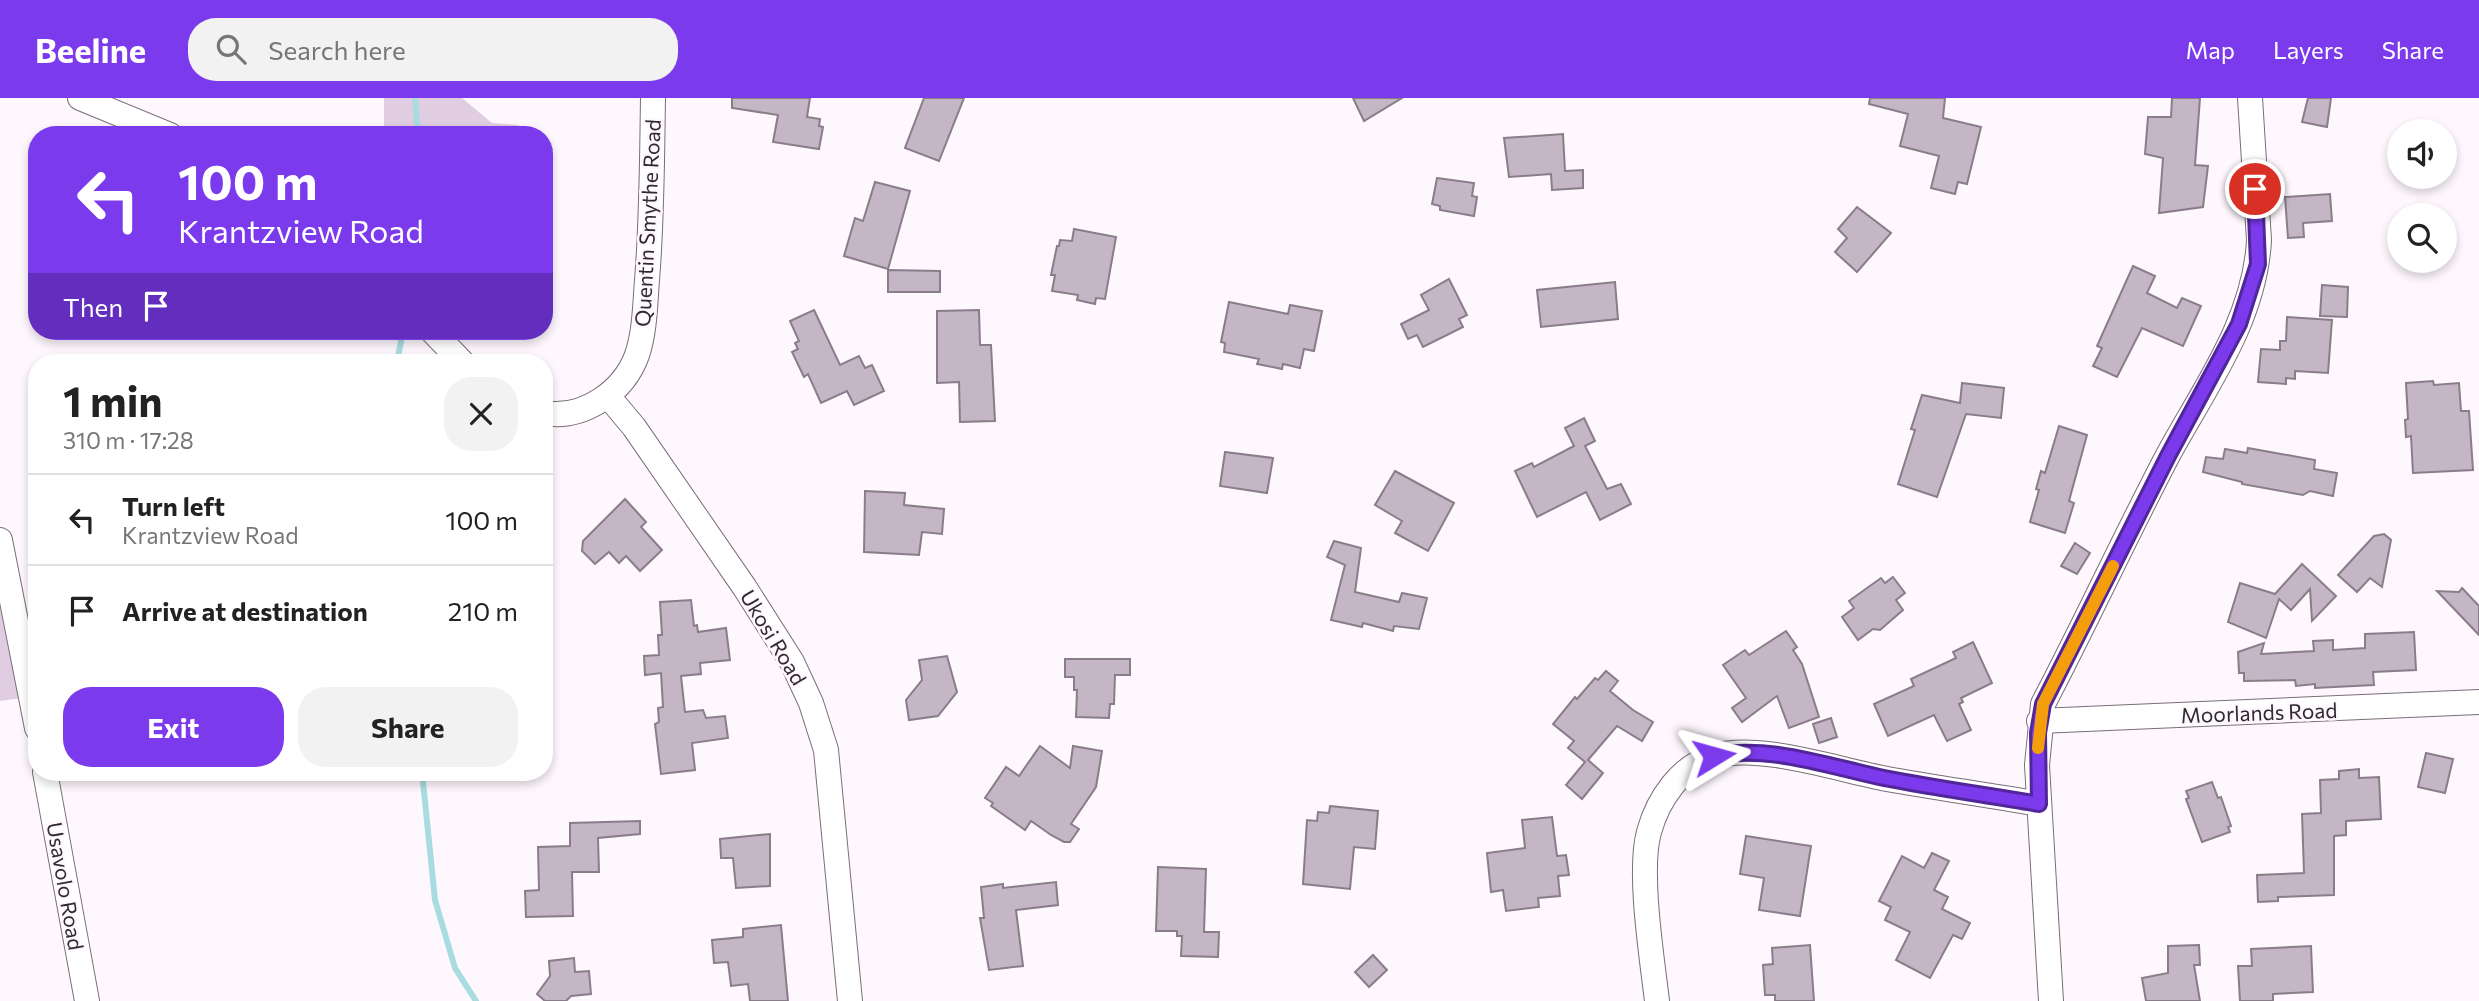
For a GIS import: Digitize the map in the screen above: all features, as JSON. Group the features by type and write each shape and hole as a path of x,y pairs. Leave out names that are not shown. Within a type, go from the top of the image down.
{"street":[{"path":"80,98 148,126"},
{"name":"Quentin Smythe Road","path":"553,412 578,410 608,396 625,379 637,355 644,322 651,232 653,98"},
{"path":"2051,1001 2039,804 2039,721 2043,704 2135,521 2239,324 2258,264 2259,240 2250,98"},
{"path":"441,340 454,354"},
{"name":"Ukosi Road","path":"608,396 634,427 745,588 793,662 811,703 826,750 850,1001"},
{"path":"0,540 28,682"},
{"name":"Moorlands Road","path":"2039,721 2479,702"},
{"path":"1657,1001 1646,862 1648,833 1667,793 1695,763 1735,751 1758,751 1888,779 2039,804"},
{"name":"Usavolo Road","path":"47,781 87,1001"}],"shaded area":[{"path":"384,98 462,98 492,123 519,126 384,126"},
{"path":"0,585 22,698 0,701"}],"building":[{"path":"732,98 810,98 807,117 820,119 819,126 823,127 819,149 773,142 778,115 732,108"},
{"path":"924,98 964,98 939,161 905,148"},
{"path":"1353,98 1402,98 1364,121"},
{"path":"1870,98 1945,98 1943,118 1981,127 1967,184 1958,182 1955,194 1931,188 1939,156 1900,146 1908,114 1869,104"},
{"path":"2172,98 2200,98 2195,165 2208,166 2203,207 2159,213 2163,158 2145,154 2148,117 2171,117"},
{"path":"2308,98 2331,98 2327,127 2302,122"},
{"path":"1563,134 1565,171 1583,170 1583,188 1552,190 1551,174 1509,177 1504,138"},
{"path":"1437,178 1474,183 1472,196 1477,197 1474,216 1440,210 1440,206 1432,204"},
{"path":"875,182 910,191 888,269 844,256 855,218 863,221"},
{"path":"2330,194 2332,221 2303,223 2304,237 2288,238 2285,197"},
{"path":"1857,207 1891,233 1857,272 1835,252 1847,238 1838,229"},
{"path":"1074,229 1116,237 1105,299 1096,298 1095,304 1077,300 1078,295 1052,291 1055,275 1051,275 1057,246 1060,240 1072,241"},
{"path":"2133,266 2155,276 2147,293 2177,308 2182,298 2201,306 2183,346 2142,328 2117,377 2093,366 2102,348 2097,346"},
{"path":"888,270 940,271 940,292 888,292"},
{"path":"1449,279 1467,315 1459,319 1463,327 1423,347 1417,335 1408,339 1401,324 1429,310 1421,295"},
{"path":"1615,282 1618,319 1541,327 1537,290"},
{"path":"2322,285 2348,287 2347,317 2320,316"},
{"path":"1229,302 1288,314 1290,305 1322,311 1314,351 1304,349 1300,368 1283,364 1282,369 1257,364 1259,359 1224,352 1225,343 1221,342"},
{"path":"814,310 840,365 859,356 865,368 872,365 884,391 854,405 847,391 821,403 808,374 804,377 792,352 798,349 795,343 799,341 790,321"},
{"path":"979,310 980,345 991,345 995,421 960,422 959,382 937,383 937,311"},
{"path":"2287,317 2332,320 2328,373 2295,371 2295,379 2286,378 2286,384 2258,382 2261,349 2280,350 2280,341 2286,341"},
{"path":"2433,381 2434,385 2459,383 2461,411 2469,411 2473,470 2413,473 2411,436 2406,437 2406,383"},
{"path":"1962,383 2004,388 2001,418 1966,414 1937,497 1898,484 1915,430 1911,429 1922,395 1960,403"},
{"path":"1584,418 1595,441 1585,446 1607,489 1621,484 1631,504 1600,520 1586,492 1537,517 1515,471 1532,463 1534,467 1574,446 1565,428"},
{"path":"2059,426 2087,435 2069,501 2074,503 2065,533 2030,522 2041,471 2045,473"},
{"path":"2248,448 2315,460 2314,469 2337,473 2333,496 2310,491 2303,495 2242,484 2203,472 2206,457 2223,459 2225,449 2247,453"},
{"path":"1225,452 1273,458 1267,493 1220,486"},
{"path":"1395,471 1454,503 1428,551 1395,533 1402,521 1375,505"},
{"path":"865,491 905,493 904,505 944,509 942,534 922,532 919,555 864,552"},
{"path":"625,499 646,522 641,527 662,550 640,571 626,556 619,563 609,552 595,564 582,551 583,541"},
{"path":"2384,534 2391,540 2382,587 2370,578 2357,592 2338,575 2374,536"},
{"path":"1334,541 1361,548 1355,592 1399,602 1402,593 1427,598 1419,629 1394,626 1393,631 1363,623 1362,627 1331,620 1345,565 1327,557"},
{"path":"2075,543 2090,553 2077,574 2061,566"},
{"path":"2302,564 2336,596 2312,621 2310,589 2291,610 2279,599 2266,638 2228,622 2240,583 2275,594"},
{"path":"1893,577 1905,593 1896,600 1903,610 1880,630 1873,629 1858,640 1842,617 1854,608 1849,601 1881,578 1885,583"},
{"path":"2462,588 2479,606 2479,635 2437,591 2459,592"},
{"path":"691,600 694,626 697,625 698,632 726,628 730,660 700,663 701,674 681,676 685,712 703,710 706,718 725,716 728,738 692,743 695,770 661,774 655,724 659,722 658,708 663,707 661,673 645,675 644,656 659,655 658,635 662,635 660,602"},
{"path":"1786,631 1797,647 1793,650 1802,664 1819,717 1789,728 1777,696 1742,722 1732,708 1746,698 1723,665 1745,650 1749,655"},
{"path":"2414,632 2416,670 2373,672 2374,685 2315,688 2315,684 2296,686 2295,680 2244,681 2244,673 2239,673 2238,652 2264,643 2261,654 2314,651 2313,641 2333,640 2333,650 2365,648 2365,634"},
{"path":"1973,642 1992,683 1961,698 1963,702 1959,704 1971,730 1947,741 1934,715 1888,736 1874,704 1914,686 1911,679 1956,658 1953,652"},
{"path":"947,656 957,692 938,716 909,720 906,700 922,680 919,660"},
{"path":"1065,659 1130,659 1130,675 1115,675 1114,704 1110,704 1109,718 1076,717 1077,690 1074,690 1074,677 1065,677"},
{"path":"1606,671 1618,681 1610,691 1653,722 1642,741 1617,726 1588,760 1603,773 1582,799 1566,785 1585,762 1568,748 1574,741 1553,724 1575,697 1577,699 1595,678 1598,680"},
{"path":"1831,718 1837,737 1819,743 1813,724"},
{"path":"1040,746 1070,768 1073,746 1102,751 1096,787 1071,824 1079,829 1070,842 1051,835 1031,821 1025,830 991,806 993,803 985,798 1006,767 1019,776"},
{"path":"2426,753 2453,759 2445,793 2418,787"},
{"path":"2359,769 2359,778 2379,777 2381,819 2346,821 2346,835 2334,836 2334,895 2278,897 2278,901 2258,902 2257,875 2304,873 2302,814 2321,813 2320,780 2339,779 2339,771"},
{"path":"2212,782 2218,798 2221,797 2231,826 2228,827 2230,832 2202,842 2186,799 2189,798 2186,791"},
{"path":"1330,806 1378,811 1375,849 1354,847 1350,889 1303,884 1307,820 1317,821 1318,812 1329,813"},
{"path":"1552,817 1557,856 1566,855 1569,875 1558,876 1560,896 1538,898 1539,907 1506,911 1503,890 1491,892 1487,853 1525,848 1522,820"},
{"path":"640,821 640,834 598,838 599,872 572,872 573,916 526,917 525,891 539,890 538,847 570,846 570,823"},
{"path":"770,834 770,886 736,888 733,858 721,858 720,839"},
{"path":"1746,836 1811,846 1800,916 1759,910 1764,878 1740,874"},
{"path":"1932,853 1949,861 1934,890 1948,897 1942,909 1970,923 1962,939 1953,935 1930,978 1896,960 1910,932 1885,920 1891,907 1879,901 1902,856 1924,868"},
{"path":"1158,867 1206,869 1204,932 1219,932 1218,957 1181,956 1182,936 1177,936 1177,931 1156,931"},
{"path":"1056,882 1058,905 1016,910 1023,966 989,970 980,918 984,918 981,887 1003,884 1003,888"},
{"path":"781,925 788,1001 750,1001 748,984 731,986 728,962 714,963 712,940 743,937 743,929"},
{"path":"1810,945 1814,1001 1775,1001 1775,995 1765,995 1763,965 1773,964 1772,948"},
{"path":"2199,945 2200,965 2194,965 2200,1001 2146,1001 2142,978 2168,973 2168,946"},
{"path":"2311,946 2313,992 2273,994 2273,1001 2240,1001 2238,966 2252,966 2251,949"},
{"path":"1373,955 1387,970 1369,987 1355,972"},
{"path":"574,958 575,972 589,971 591,994 571,996 566,1001 545,1001 537,994 550,976 549,961"}],"waterway":[{"path":"415,98 417,126"},
{"path":"399,354 401,340"},
{"path":"423,781 435,900 455,968 476,1001"}],"slow traffic":[{"path":"2038,748 2043,704 2113,566"}],"route":[{"path":"1714,756 1735,751 1758,751 1888,779 2039,804 2038,733 2043,704 2168,456 2239,324 2258,264 2255,189"}]}
